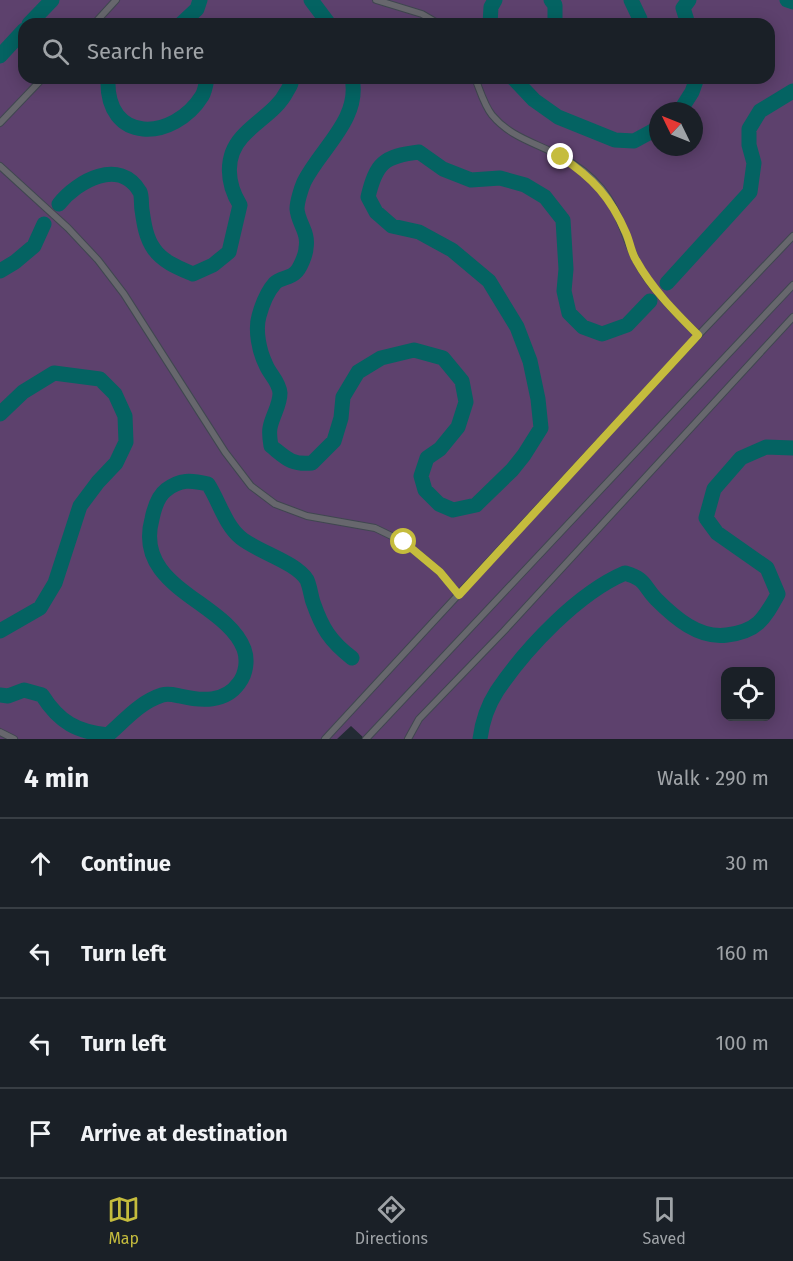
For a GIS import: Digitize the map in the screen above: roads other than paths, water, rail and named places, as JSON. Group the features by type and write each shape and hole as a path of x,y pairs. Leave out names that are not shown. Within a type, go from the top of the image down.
{"lane":[{"path":"100,18 116,0"},
{"path":"376,0 429,18"},
{"path":"0,123 37,84"},
{"path":"478,84 490,113 503,127 520,139 561,157 600,188 615,209 635,258 647,277 698,335"},
{"path":"0,166 68,228 98,260 124,294 225,452 251,486 275,504 308,516 375,528 404,542 440,572 459,595"},
{"path":"325,739 698,335 793,236"},
{"path":"366,739 793,285"},
{"path":"408,739 419,718 504,631 793,317"},
{"path":"0,732 14,739"}],"waterway":[{"path":"35,18 52,0"},
{"path":"187,18 197,9 200,0"},
{"path":"311,0 324,18"},
{"path":"490,18 491,7 495,0"},
{"path":"551,0 555,5 555,18"},
{"path":"631,0 640,18"},
{"path":"686,18 683,8 689,0"},
{"path":"787,0 793,2"},
{"path":"0,56 18,36"},
{"path":"109,84 110,100 117,115 129,125 143,129 159,128 175,122 190,111 203,94 206,84"},
{"path":"59,204 67,195 87,181 110,174 121,176 132,182 140,192 146,231 151,245 162,258 193,274 213,265 229,252 240,205 230,180 232,153 242,137 283,98 290,84"},
{"path":"352,84 351,107 345,120 311,170 299,195 297,209 307,242 304,257 295,273 277,281 267,294 258,322 261,353 280,393 270,428 271,446 285,457 294,462 312,463 334,441 341,418 343,397 358,372 381,358 414,350 443,358 462,381 466,402 458,427 440,449 427,458 421,476 425,490 439,504 453,510 476,505 512,470 541,428 530,361 517,327 489,281 452,250 419,232 392,226 376,212 368,197 378,169 383,163 397,156 419,152 443,169 471,180 500,178 525,185 545,197 563,220 566,269 564,291 569,313 583,327 602,334 627,325 650,301"},
{"path":"519,84 534,100 558,117 615,140 634,141 649,133"},
{"path":"686,102 695,84"},
{"path":"667,283 750,192 754,163 749,145 749,129 760,111 793,91"},
{"path":"0,271 34,246 44,224"},
{"path":"0,414 23,392 54,373 100,379 115,394 125,416 126,442 116,463 80,506 55,583 40,608 0,631"},
{"path":"480,739 486,714 494,696 523,657 571,608 607,582 625,573 641,580 656,599 688,626 707,634 738,633 759,622 778,594 767,568 717,533 706,518 714,489 741,458 766,447 793,448"},
{"path":"0,695 8,696 24,690 42,695 55,712 70,724 97,734 108,735 133,712 162,695 212,699 233,690 245,671 244,649 234,632 168,578 156,562 150,542 152,519 159,499 171,486 186,481 208,484 235,533 248,543 286,562 302,574 307,580 323,627 332,640 352,658"}]}
